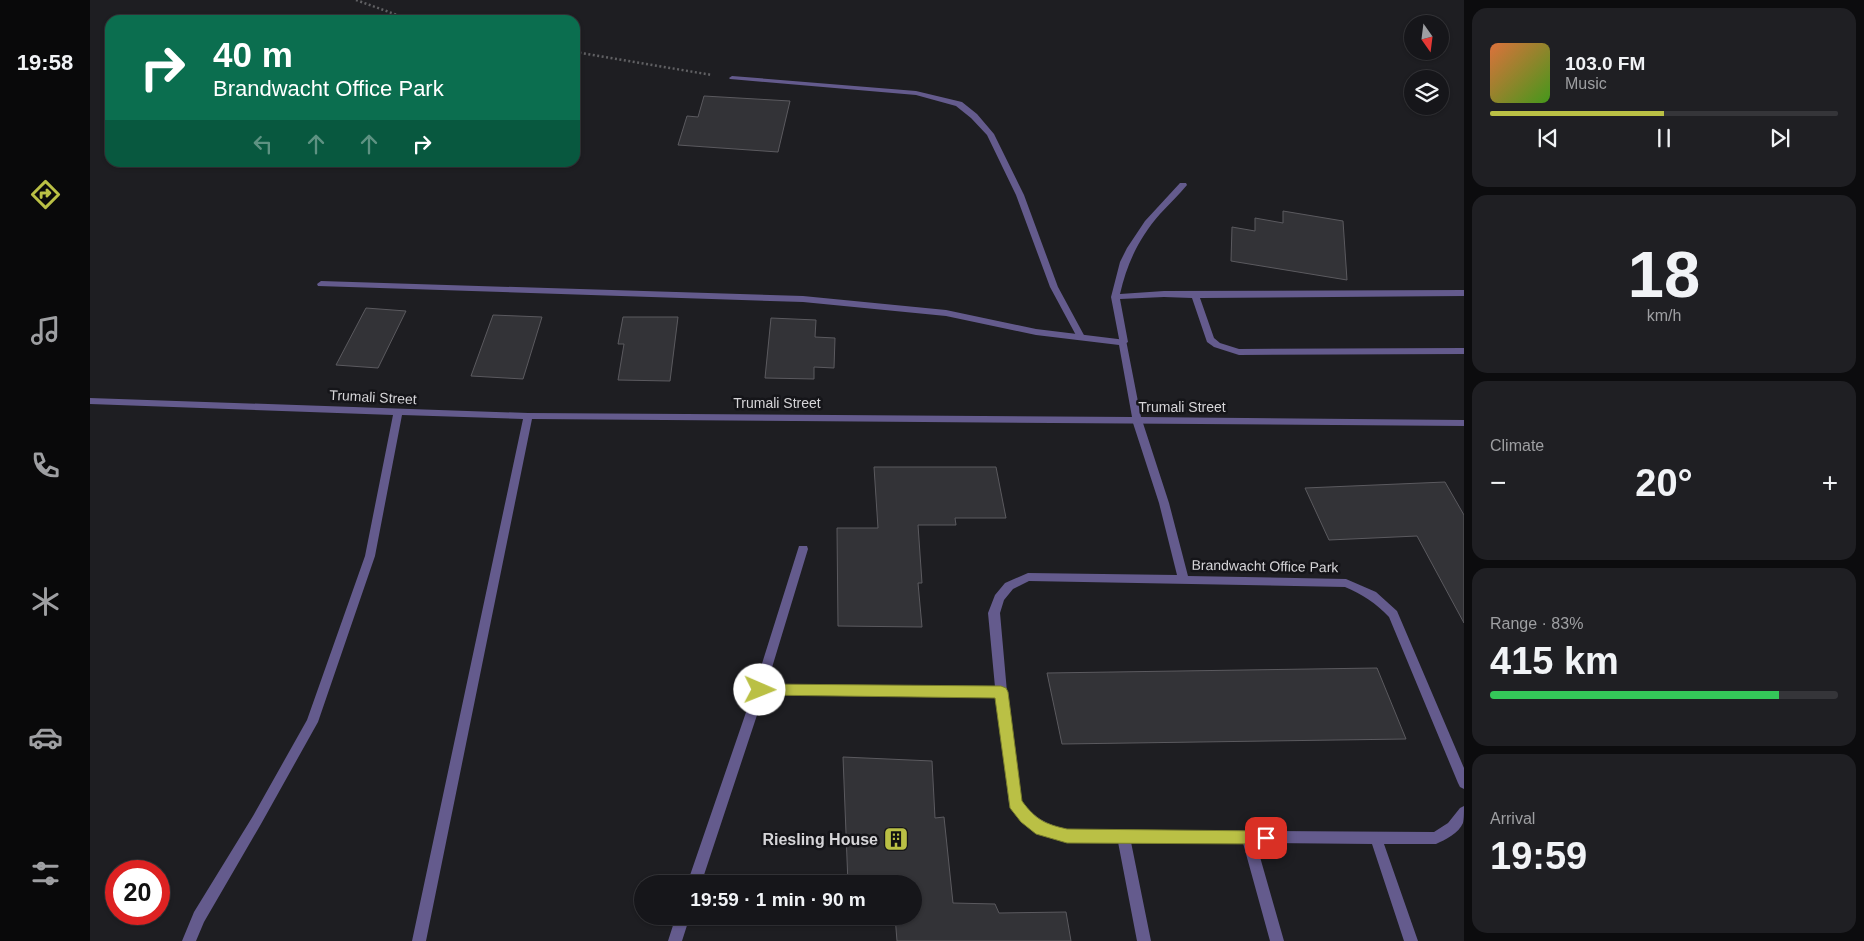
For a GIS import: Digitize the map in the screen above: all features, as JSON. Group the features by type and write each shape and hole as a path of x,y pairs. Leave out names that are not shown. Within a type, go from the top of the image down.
{"street":[{"path":"732,78 916,93 959,104 974,116 990,134 1020,195 1054,287 1081,337"},
{"path":"1183,185 1148,221 1129,249 1119,275 1114,297 1164,294 1464,293"},
{"path":"321,284 803,299 946,313 1036,332 1123,342"},
{"path":"1195,295 1210,340 1217,345 1239,352 1464,351"},
{"name":"Brandwacht Office Park","path":"1114,297 1136,420 1164,503 1183,579"},
{"name":"Trumali Street","path":"90,401 255,404 398,412 528,416 1464,423"},
{"path":"189,941 199,916 257,820 312,722 370,556 398,412"},
{"path":"419,941 528,416"},
{"path":"697,875 760,690 803,549"},
{"name":"Brandwacht Office Park","path":"1464,783 1392,614 1380,600 1346,582 1028,577 1009,586 999,598 994,613 1001,692 1016,803 1026,818 1041,830 1067,836 1436,838 1453,826 1464,812"},
{"path":"760,690 1001,692"},
{"path":"1123,837 1144,941"},
{"path":"1248,837 1276,941"},
{"path":"1376,838 1411,941"},
{"path":"675,941 681,925"}],"path":[{"path":"356,0 397,15"},
{"path":"580,53 732,78"}],"building":[{"path":"704,96 790,101 778,152 678,145 687,116 698,117"},
{"path":"1283,211 1343,221 1347,280 1231,261 1232,227 1255,231 1255,218 1283,223"},
{"path":"366,308 406,311 378,368 336,365"},
{"path":"493,315 542,317 523,379 471,376"},
{"path":"623,317 678,317 670,381 618,380 624,344 618,344"},
{"path":"771,318 816,320 815,337 835,338 834,368 814,367 814,379 765,378"},
{"path":"874,467 996,467 1006,518 955,518 956,525 918,525 922,583 918,583 922,627 838,626 837,528 878,528"},
{"path":"1445,482 1464,515 1464,623 1417,536 1329,540 1305,488"},
{"path":"1377,668 1406,739 1062,744 1047,673"},
{"name":"Riesling House","path":"843,757 932,761 935,818 944,817 953,903 995,904 999,913 1066,912 1071,941 897,941 896,925 922,925 922,875 848,875"}],"place":[{"name":"Riesling House","path":"896,839"}],"route":[{"path":"760,690 1001,692 1016,803 1026,818 1041,830 1067,836 1266,838"}]}
